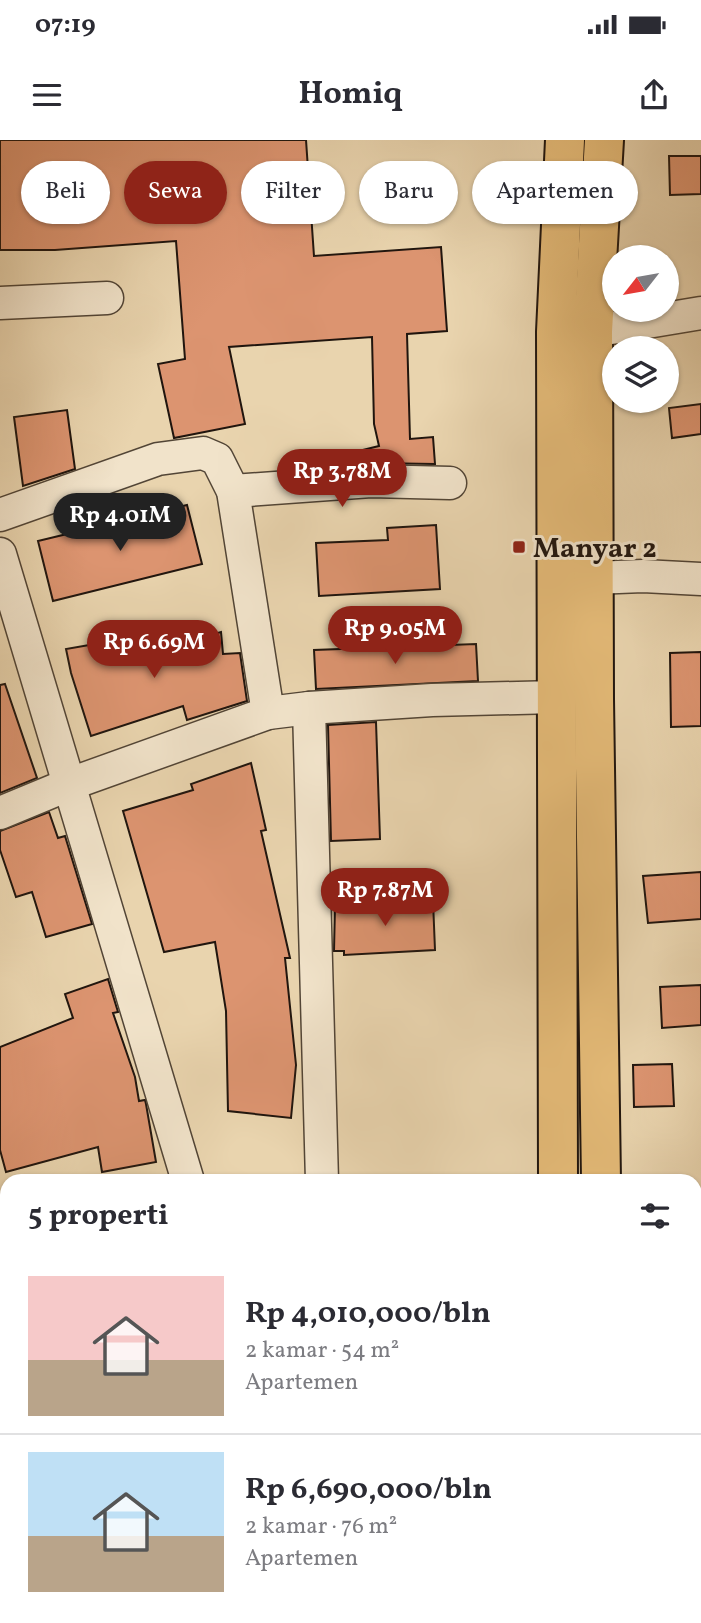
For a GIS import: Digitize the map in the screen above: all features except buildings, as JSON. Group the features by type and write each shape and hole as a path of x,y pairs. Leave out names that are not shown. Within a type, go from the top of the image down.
{"highway":[{"path":"558,1174 556,332 565,140"},
{"path":"601,1174 593,578 593,331 604,140"}],"street":[{"path":"0,303 107,298"},
{"path":"593,331 701,313"},
{"path":"0,514 158,459 204,453 217,459 233,491 268,713"},
{"path":"233,491 371,481 450,483"},
{"path":"0,554 186,1174"},
{"path":"593,578 643,576 701,579"},
{"path":"0,813 70,784 268,713 432,700 555,697"},
{"path":"309,708 322,1174"}],"place":[{"name":"Manyar 2","path":"519,547"}]}
